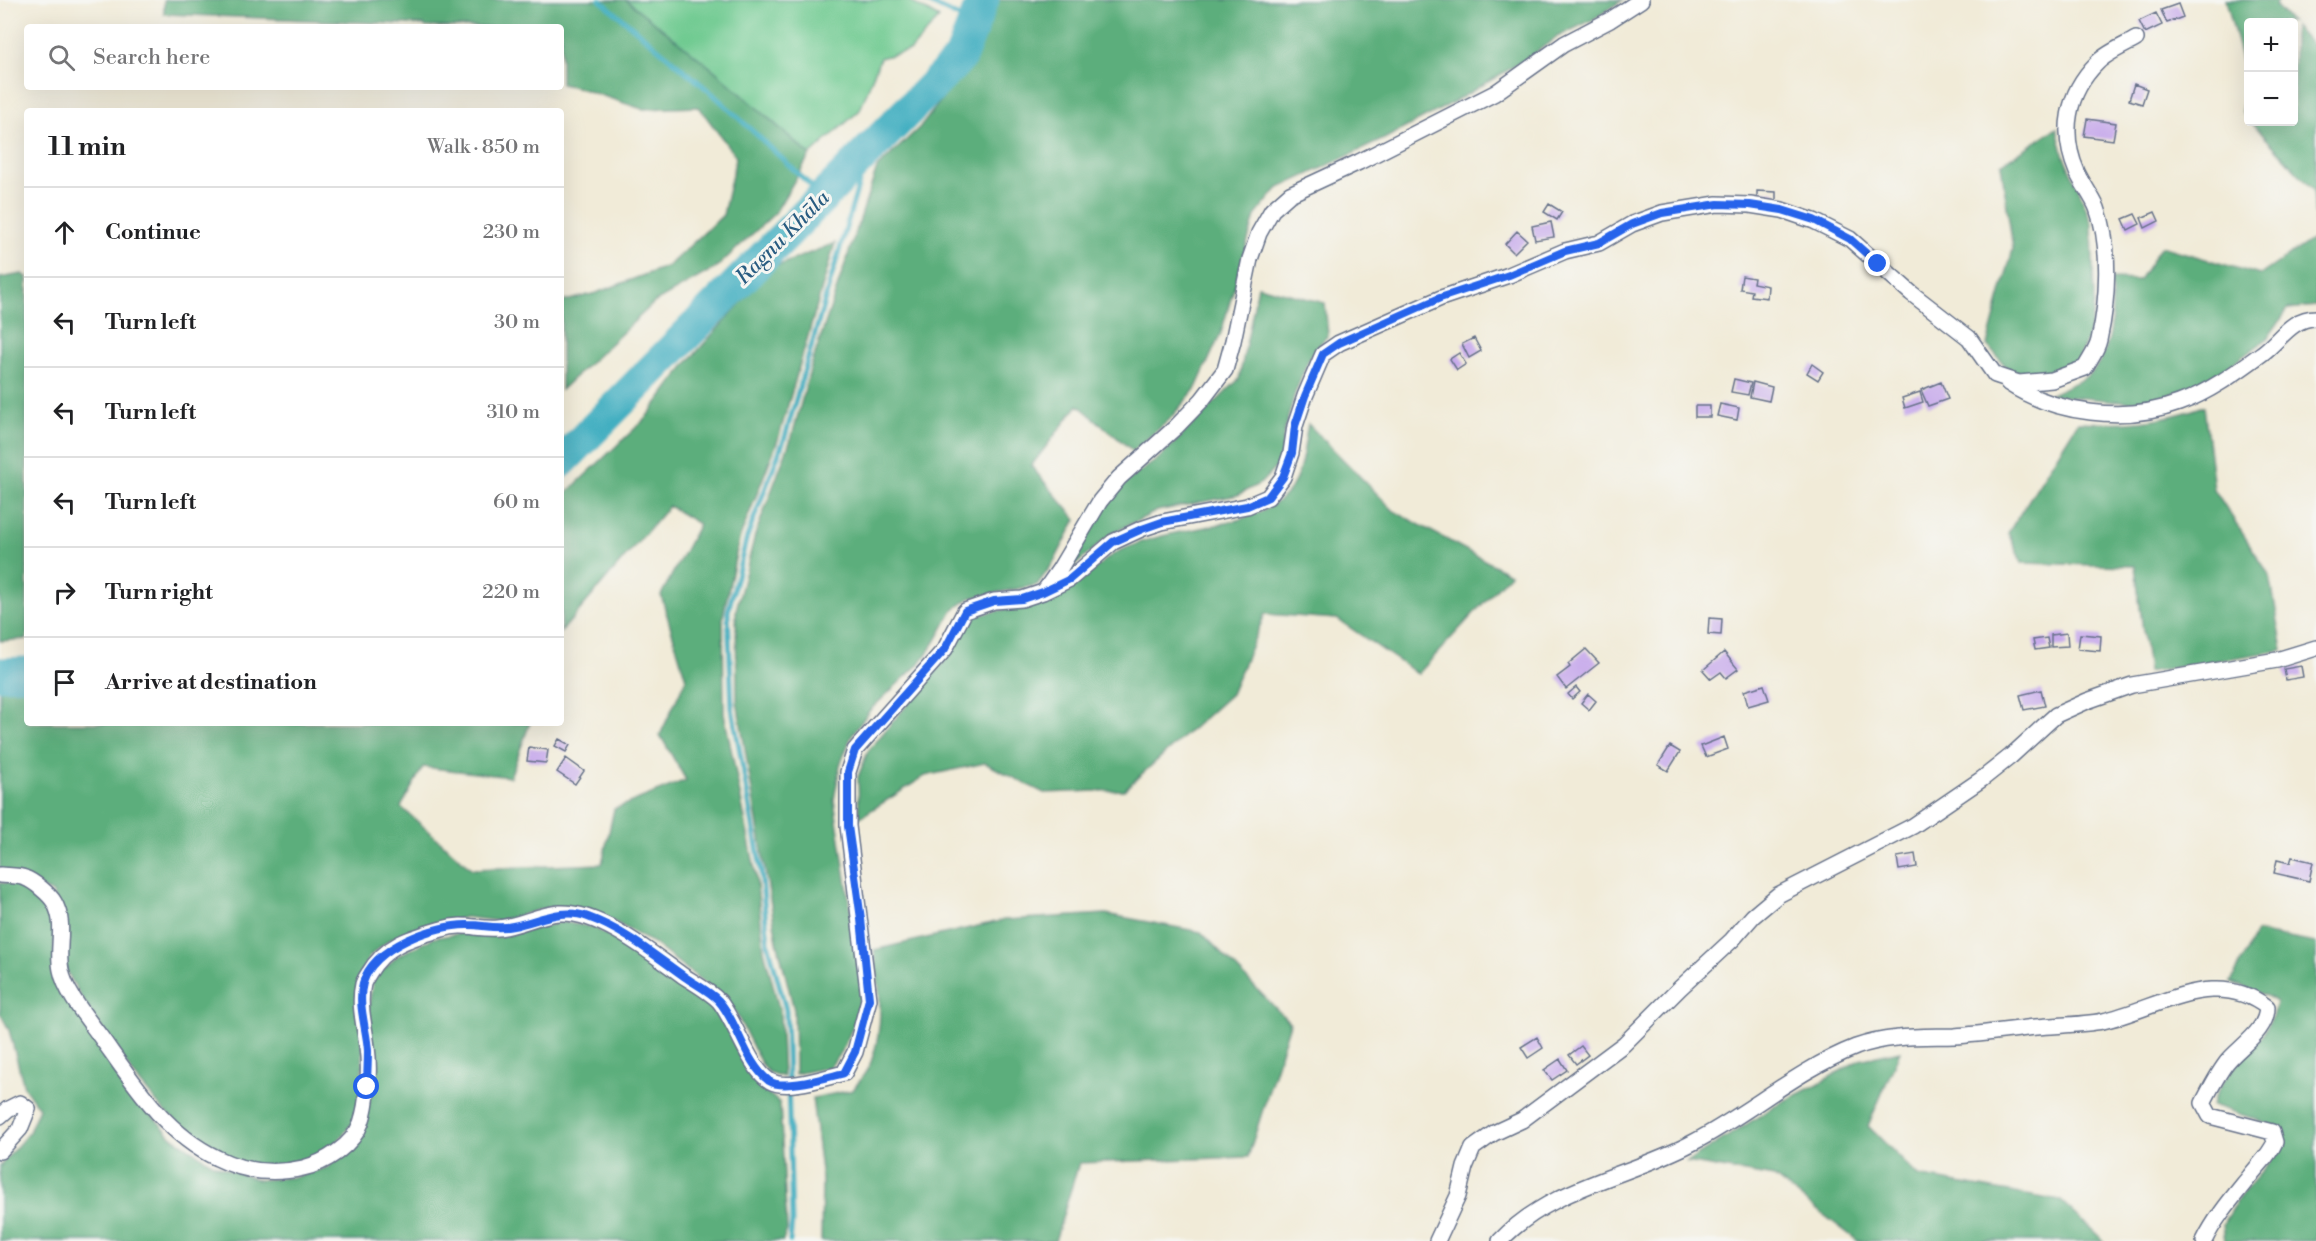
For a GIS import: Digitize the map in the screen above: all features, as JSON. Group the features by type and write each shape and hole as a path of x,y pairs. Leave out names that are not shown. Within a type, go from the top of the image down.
{"street":[{"path":"1043,592 1106,494 1119,478 1176,427 1202,400 1225,370 1250,259 1259,233 1272,210 1290,194 1495,93 1564,44 1610,20 1641,0"},
{"path":"1995,375 2019,383 2052,380 2085,368 2099,342 2107,254 2097,209 2077,171 2067,141 2069,109 2076,88 2098,61 2136,39"},
{"path":"0,875 25,878 53,899 62,920 59,945 61,973 79,1006 129,1078 161,1116 188,1142 217,1158 251,1172 289,1172 319,1165 342,1148 360,1125 367,1087 368,1049 362,1017 363,983 377,960 393,946 447,927 469,925 494,929 516,926 535,918 560,913 587,916 650,950 718,1001 759,1071 771,1082 796,1084 844,1073 855,1052 869,999 848,826 848,772 855,750 945,649 965,611 994,601 1022,599 1043,592 1070,579 1113,542 1142,529 1186,517 1238,508 1268,497 1283,477 1292,453 1295,426 1314,372 1323,354 1339,343 1440,298 1509,275 1565,251 1599,243 1632,224 1662,213 1718,204 1750,205 1782,210 1814,220 1850,239 1911,294 1969,338 1995,375 2025,394 2055,405 2094,412 2143,413 2179,403 2212,387 2268,349 2298,322 2316,318"},
{"path":"1437,1241 1458,1197 1465,1167 1473,1148 1494,1133 1522,1120 1624,1044 1672,995 1732,940 1752,916 1778,895 1913,826 1982,779 2056,715 2132,685 2277,660 2316,648"},
{"path":"1500,1241 1519,1222 1547,1203 1690,1144 1825,1062 1856,1047 1888,1038 1955,1036 2102,1021 2143,1010 2176,997 2210,990 2235,991 2256,999 2267,1007 2267,1017 2257,1032 2226,1064 2213,1082 2203,1103 2210,1116 2272,1132 2275,1142 2269,1155 2245,1182 2210,1229 2204,1241"},
{"path":"0,1116 20,1103 28,1109 20,1129 0,1151"}],"green space":[{"path":"164,0 626,0 715,71 810,155 775,213 717,267 655,302 564,387 564,301 596,293 668,266 723,215 736,157 699,107 642,109 564,85 564,24 400,24 164,14"},
{"path":"626,0 908,0 939,18 911,50 880,58 860,110 810,155 715,71"},
{"path":"996,0 1623,0 1594,19 1557,37 1528,58 1454,102 1384,139 1277,189 1255,216 1221,333 1196,388 1169,420 1133,451 1078,405 1031,466 1076,519 1054,562 1037,585 970,598 953,610 920,663 870,710 852,735 840,765 834,800 862,984 857,1017 843,1049 830,1067 795,1074 794,1010 777,941 737,701 736,610 755,535 792,436 812,363 877,168 922,125 962,73 986,29"},
{"path":"2226,0 2279,0 2275,5 2287,18 2244,18 2244,69"},
{"path":"2298,30 2316,50 2316,234 2313,189 2255,126 2298,126"},
{"path":"2244,86 2244,114 2242,112"},
{"path":"2057,128 2064,157 2092,225 2094,304 2089,334 2077,363 2041,373 2010,371 1987,345 2013,249 2001,164"},
{"path":"2316,237 2316,306 2288,309 2267,339 2204,382 2169,395 2129,402 2049,395 2087,376 2099,363 2105,352 2111,329 2111,279 2139,280 2161,246 2260,275"},
{"path":"835,243 778,440 739,540 723,616 724,713 756,875 764,950 780,1012 783,1077 768,1072 736,1013 721,996 653,943 615,922 587,909 550,907 506,922 465,917 389,940 370,956 357,982 363,1050 362,1081 355,1120 337,1142 312,1158 281,1165 244,1165 212,1151 164,1111 133,1074 82,999 65,968 53,893 0,869 0,682 24,682 24,726 529,726 510,777 423,767 401,807 472,869 602,864 614,809 686,780 660,735 686,679 661,595 699,524 669,506 564,628 564,495 645,419 685,365 772,268"},
{"path":"24,275 24,639 0,641 0,278"},
{"path":"1258,286 1325,303 1328,335 1310,356 1295,393 1284,432 1280,463 1261,483 1238,495 1157,511 1111,534 1065,574 1105,503 1127,481 1158,459 1239,379"},
{"path":"2204,406 2214,489 2270,576 2283,650 2148,672 2135,566 2022,563 2008,533 2078,422 2110,423 2158,419"},
{"path":"1308,424 1394,511 1510,574 1418,674 1337,619 1265,614 1231,694 1124,790 1044,793 985,763 925,776 859,818 858,777 868,751 948,657 971,617 1050,597 1079,583 1111,556 1134,545 1157,537 1231,522 1265,509 1281,499 1294,483 1301,464"},
{"path":"0,883 15,883 38,895 53,914 55,973 130,1091 172,1137 213,1164 258,1180 295,1177 329,1167 366,1123 368,1010 373,980 397,956 433,938 469,932 499,937 562,922 593,927 654,962 697,993 723,1016 763,1089 780,1103 787,1230 783,1241 0,1241 0,1166 29,1132 39,1108 24,1087 9,1030 0,1013"},
{"path":"1106,914 1201,932 1290,1023 1248,1157 1079,1163 1055,1241 821,1241 822,1179 812,1098 853,1090 871,1062 880,1020 874,950 1004,920"},
{"path":"2256,932 2316,943 2316,1241 2225,1241 2223,1225 2241,1195 2272,1160 2267,1123 2212,1105 2226,1078 2264,1032 2276,1002 2231,982"},
{"path":"1900,1051 1868,1126 1918,1176 2061,1201 2104,1241 1858,1241 1774,1177 1687,1162 1780,1103 1859,1060"}],"building":[{"path":"2178,4 2183,17 2167,23 2161,10"},
{"path":"2156,13 2162,25 2145,33 2139,21"},
{"path":"2134,84 2147,89 2142,104 2129,100"},
{"path":"2087,119 2116,123 2113,140 2084,136"},
{"path":"1757,191 1776,192 1776,203 1757,203"},
{"path":"1549,204 1562,212 1557,220 1544,212"},
{"path":"2155,212 2159,221 2145,228 2141,218"},
{"path":"2135,214 2140,224 2128,230 2123,219"},
{"path":"1551,222 1554,237 1535,240 1532,226"},
{"path":"1517,231 1527,240 1514,253 1505,244"},
{"path":"1742,276 1754,278 1753,283 1768,286 1767,298 1751,296 1752,291 1740,289"},
{"path":"1474,338 1481,351 1469,358 1462,344"},
{"path":"1459,353 1466,364 1457,370 1450,359"},
{"path":"1812,364 1823,372 1818,380 1807,373"},
{"path":"1734,379 1751,383 1748,395 1731,392"},
{"path":"1753,382 1772,387 1769,401 1750,397"},
{"path":"1941,382 1948,399 1928,406 1921,390"},
{"path":"1920,392 1923,402 1905,408 1902,398"},
{"path":"1720,404 1739,408 1737,420 1717,416"},
{"path":"1695,406 1710,406 1710,417 1695,417"},
{"path":"1709,618 1722,619 1721,635 1708,634"},
{"path":"2067,633 2068,646 2051,647 2051,635"},
{"path":"2080,634 2101,636 2100,651 2078,649"},
{"path":"2047,638 2049,648 2035,650 2033,640"},
{"path":"1586,649 1599,663 1566,689 1557,677 1570,667 1568,664"},
{"path":"1724,652 1738,669 1726,678 1721,672 1711,679 1703,670"},
{"path":"2301,666 2303,677 2286,680 2284,669"},
{"path":"1764,685 1769,700 1748,706 1744,691"},
{"path":"1576,687 1580,692 1572,699 1568,694"},
{"path":"2041,690 2045,706 2024,710 2020,695"},
{"path":"1588,694 1596,701 1589,710 1581,703"},
{"path":"1724,737 1728,749 1706,757 1701,746"},
{"path":"559,739 570,745 566,752 555,746"},
{"path":"1670,746 1680,752 1668,771 1658,765"},
{"path":"529,747 548,750 546,763 527,761"},
{"path":"566,758 584,771 575,784 557,772"},
{"path":"1915,854 1917,867 1899,870 1897,857"},
{"path":"2292,857 2313,862 2309,881 2274,873 2277,860 2290,863"},
{"path":"1537,1037 1543,1048 1528,1058 1521,1047"},
{"path":"1581,1046 1588,1055 1576,1064 1569,1055"},
{"path":"1560,1059 1567,1070 1552,1080 1544,1070"}],"waterway":[{"path":"600,0 714,95 823,197"},
{"path":"923,0 974,24"},
{"name":"Ragnu Khāla","path":"564,459 960,58 983,0"},
{"path":"790,1241 792,1222 786,1010 768,943 761,870 732,708 728,612 747,537 785,437 868,152"},
{"name":"Ragnu Khāla","path":"0,674 24,673"}],"route":[{"path":"367,1087 368,1049 362,1017 363,983 377,960 393,946 447,927 469,925 494,929 516,926 535,918 560,913 587,916 650,950 718,1001 759,1071 771,1082 796,1084 844,1073 855,1052 869,999 848,826 848,772 855,750 945,649 965,611 994,601 1022,599 1043,592 1070,579 1113,542 1142,529 1162,522 1247,506 1268,497 1283,477 1292,453 1295,426 1314,372 1323,354 1339,343 1440,298 1509,275 1565,251 1599,243 1632,224 1662,213 1718,204 1750,205 1782,210 1814,220 1850,239 1878,264"}]}
